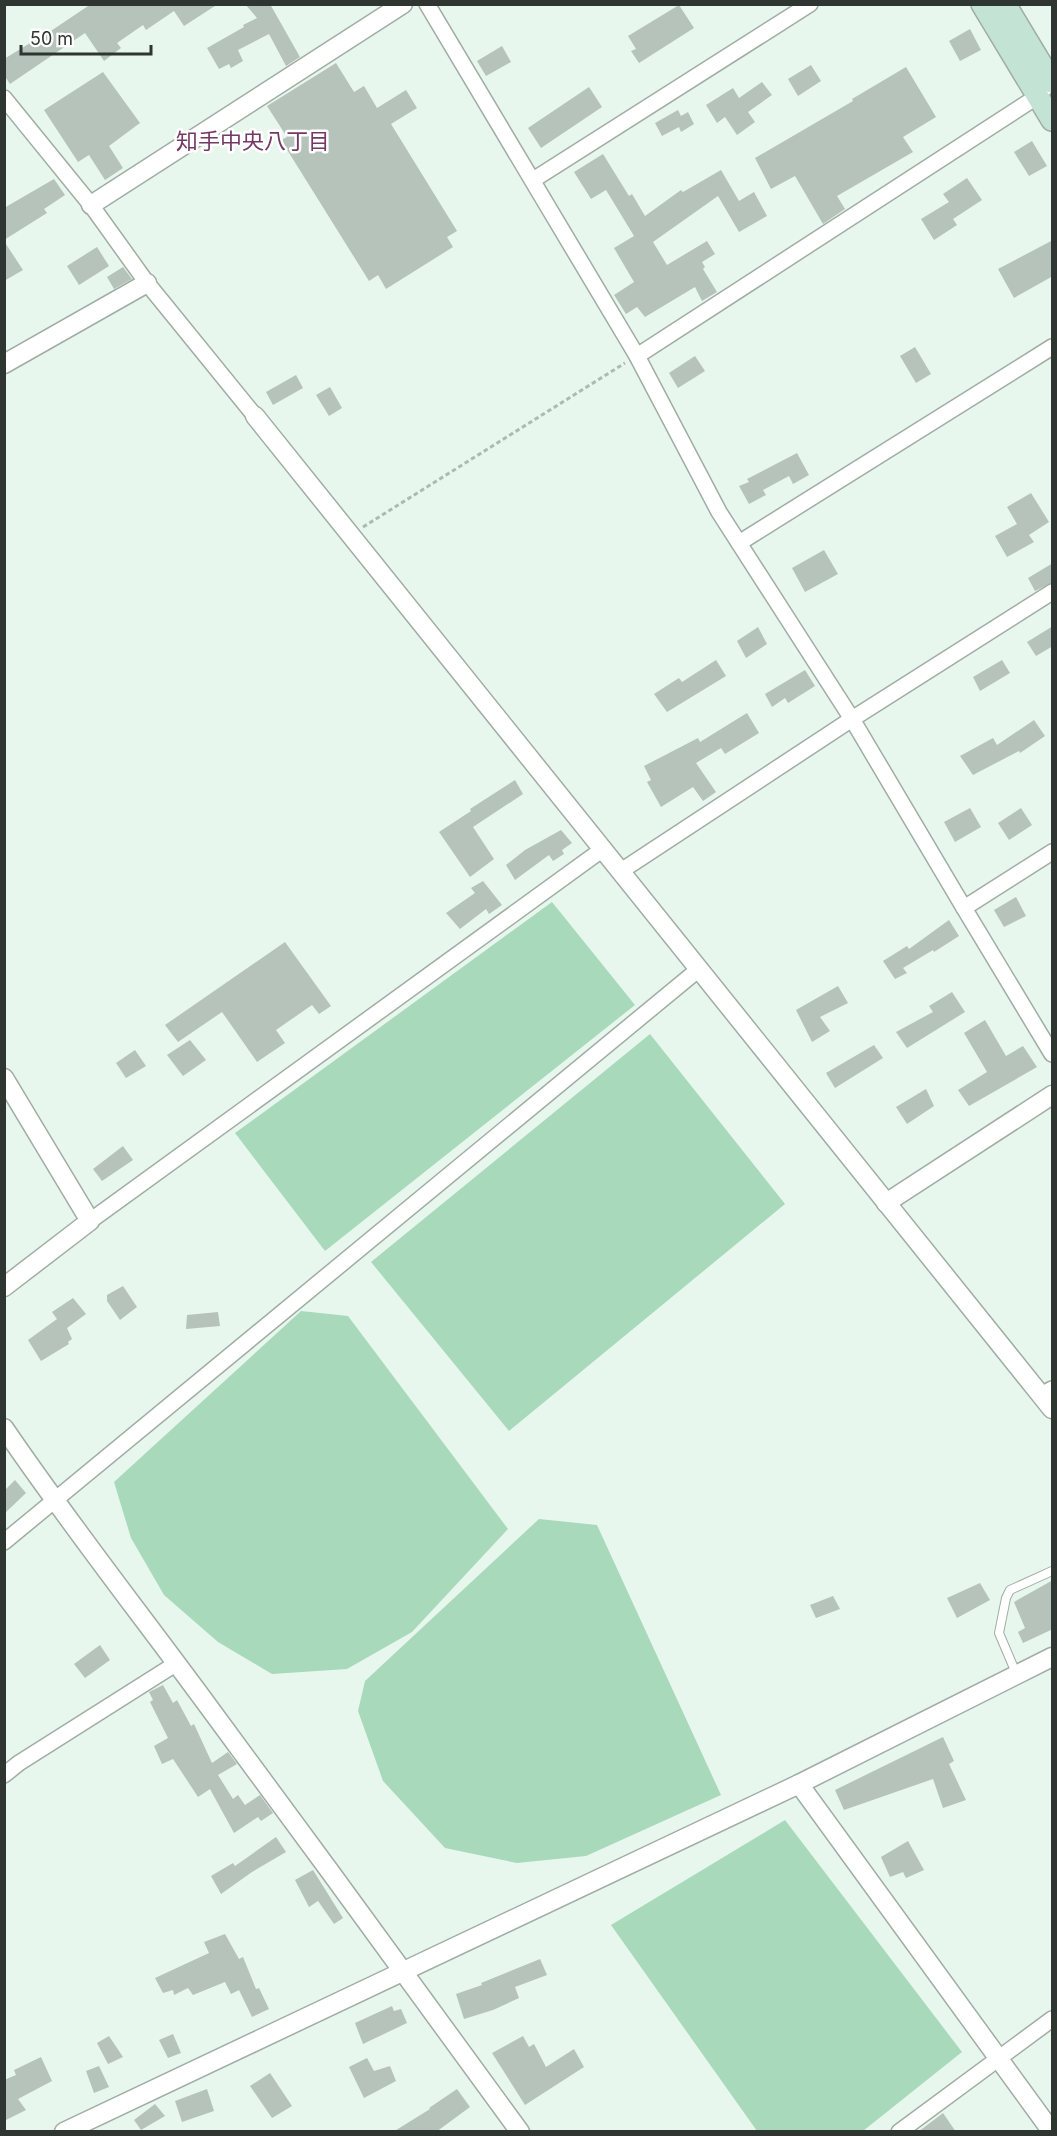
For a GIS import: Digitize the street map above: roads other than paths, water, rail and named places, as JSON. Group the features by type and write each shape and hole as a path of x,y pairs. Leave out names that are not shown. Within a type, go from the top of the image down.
{"main road":[{"path":"982,4 1049,85"},
{"path":"1005,4 1049,85 1053,120"}],"street":[{"path":"91,205 403,4"},
{"path":"427,4 637,356 719,512 852,719 1053,1054"},
{"path":"533,180 810,4"},
{"path":"637,356 1049,85"},
{"path":"4,98 91,205 147,284 886,1203 1049,1398"},
{"path":"4,364 147,284"},
{"path":"739,543 1053,347"},
{"path":"621,871 852,719 1053,592"},
{"path":"4,1287 90,1221 603,849"},
{"path":"964,908 1053,852"},
{"path":"4,1542 699,969"},
{"path":"4,1078 90,1221"},
{"path":"886,1203 1053,1095"},
{"path":"4,1428 54,1501 177,1663 403,1970 516,2130"},
{"path":"64,2132 799,1784 1053,1657"},
{"path":"4,1775 47,1745 177,1663"},
{"path":"799,1784 998,2060 1050,2123"},
{"path":"900,2132 1053,2019"}],"lane":[{"path":"1017,1675 999,1633 1006,1598 1010,1590 1053,1571"}],"district":[{"name":"知手中央八丁目","path":"253,141"}]}
